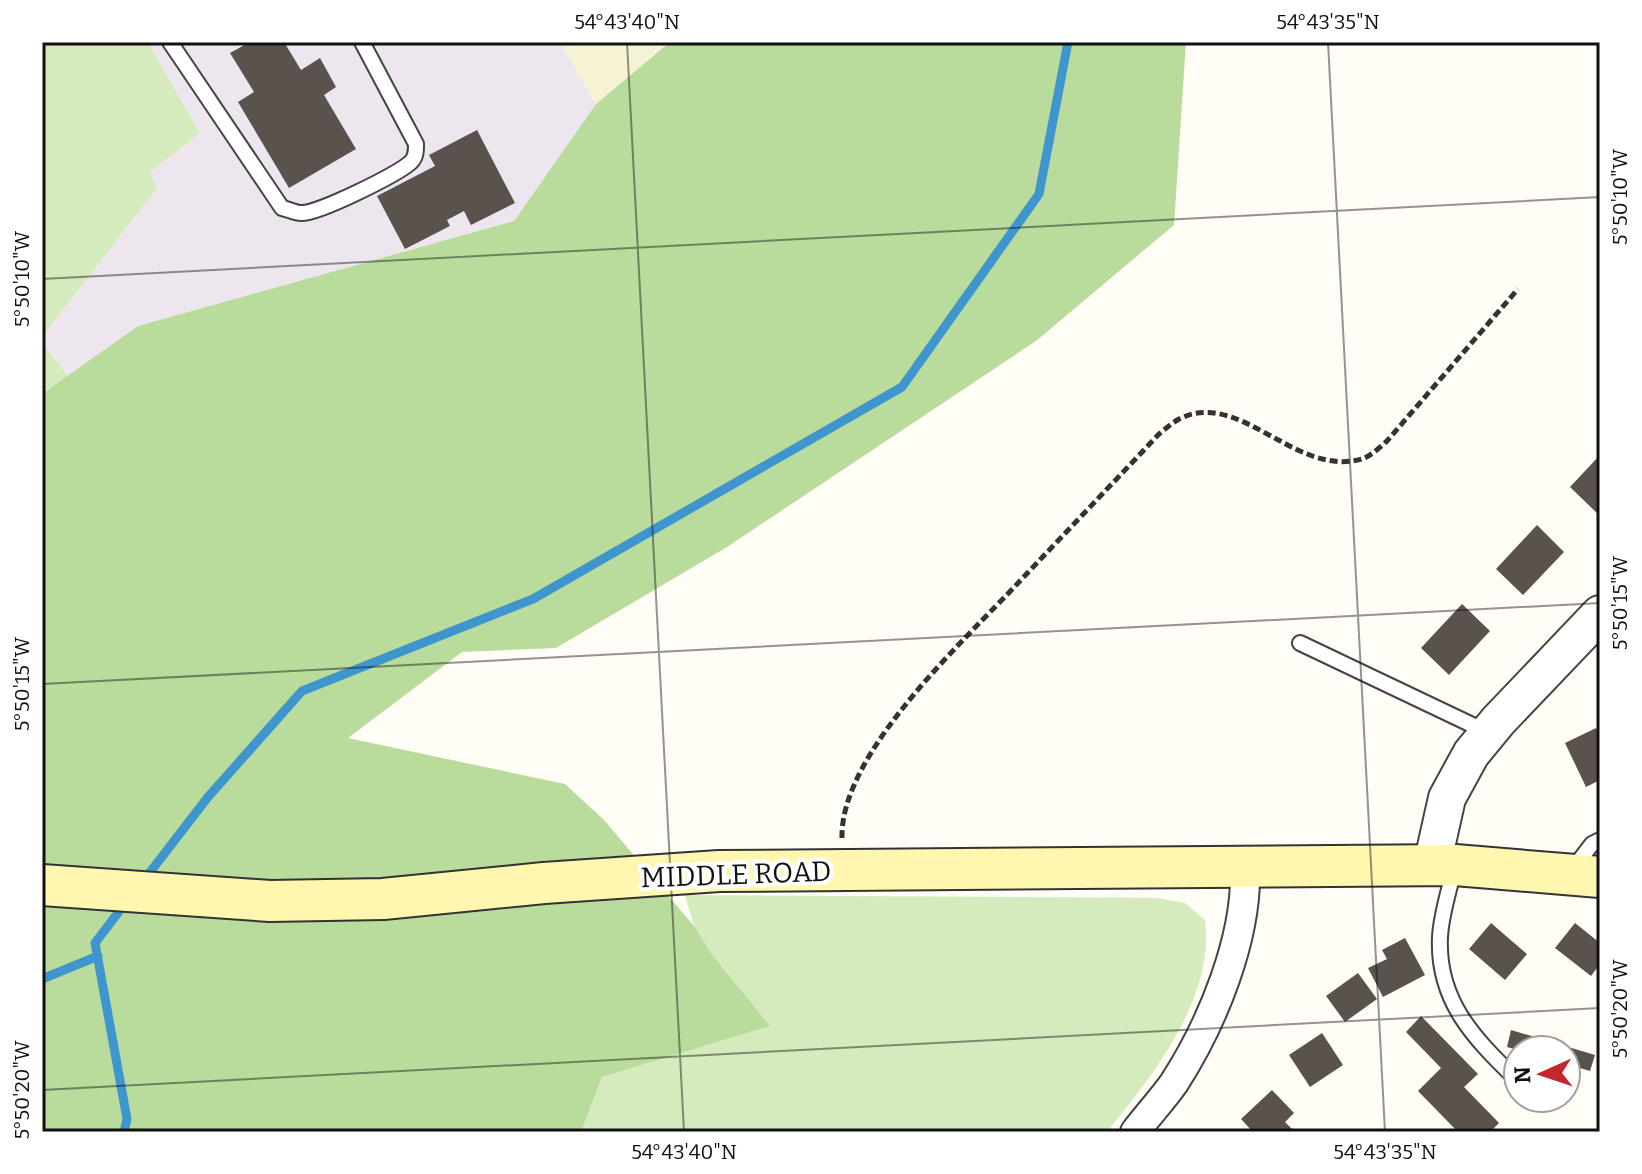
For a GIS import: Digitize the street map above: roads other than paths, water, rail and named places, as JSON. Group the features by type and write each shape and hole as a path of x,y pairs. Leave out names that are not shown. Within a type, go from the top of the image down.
{"main road":[{"name":"MIDDLE ROAD","path":"42,885 270,901 383,899 544,883 719,871 1443,865 1585,875"}],"street":[{"path":"1443,865 1447,798 1471,754 1600,614"},
{"path":"1135,1132 1173,1084 1210,1018 1226,972 1244,899 1245,866"}],"lane":[{"path":"170,42 282,208 299,213 318,210 389,175 411,162 416,154 416,144 362,42"},
{"path":"1300,643 1489,733"},
{"path":"1585,875 1592,844 1600,840"},
{"path":"1443,865 1440,935 1445,984 1461,1020 1481,1046 1502,1066"}],"waterway":[{"path":"144,880 208,797 302,691 533,599 902,387 1039,194 1068,42"},
{"path":"124,1132 127,1119 95,943 127,901"},
{"path":"42,979 98,956"}]}
